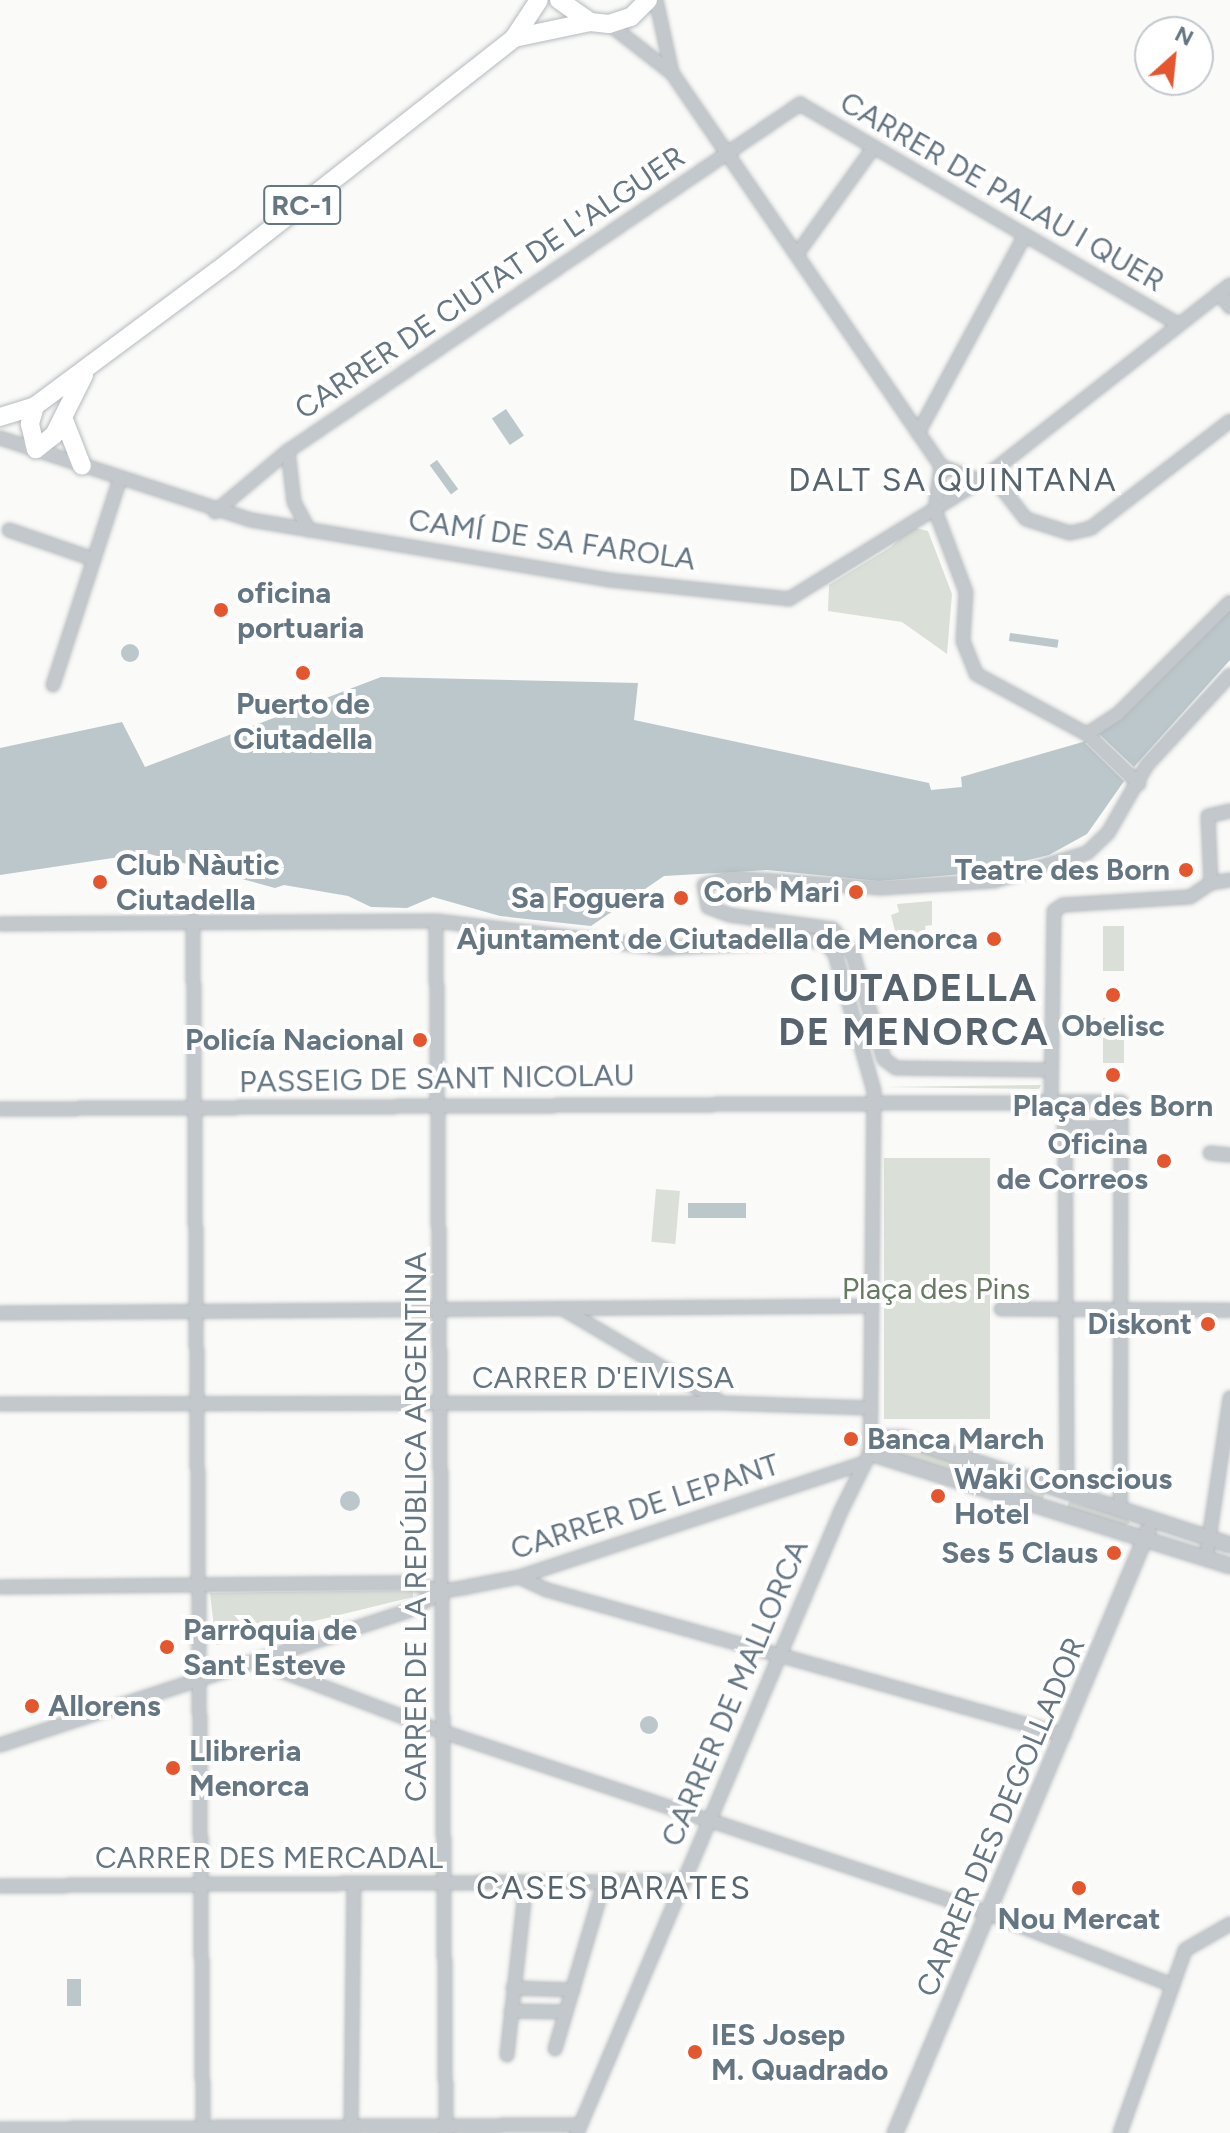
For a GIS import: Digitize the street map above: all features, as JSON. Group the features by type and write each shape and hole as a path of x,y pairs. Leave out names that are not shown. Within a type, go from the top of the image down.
{"main road":[{"name":"RC-1","path":"0,417 35,406 88,369 514,38 539,0"},
{"name":"RC-1","path":"559,0 590,22"},
{"path":"609,24 631,17 648,0"},
{"name":"RC-1","path":"514,38 590,22 609,24"},
{"name":"RC-1","path":"36,449 64,420 88,369"},
{"path":"35,406 30,424 36,449"},
{"path":"64,420 82,466"}],"street":[{"path":"656,0 672,73"},
{"path":"609,24 672,73 941,466 985,477 1026,519 1070,533 1091,528 1230,421"},
{"name":"CARRER DE CIUTAT DE L'ALGUER","path":"215,512 288,451 800,104"},
{"name":"CARRER DE PALAU I QUER","path":"800,104 1178,324"},
{"path":"797,254 874,147"},
{"path":"918,433 1025,235"},
{"path":"935,510 985,477 1224,289 1230,307"},
{"name":"CAMÍ DE SA FAROLA","path":"0,438 215,512 609,580 789,599 908,520 935,510"},
{"path":"288,451 294,502 309,530"},
{"path":"941,466 935,510 966,592 963,641 976,674 1090,737 1139,784"},
{"path":"53,685 120,479"},
{"path":"9,530 93,559"},
{"path":"1090,737 1118,714 1230,602"},
{"path":"1051,1070 896,1068 884,1059 853,954 833,929 719,911 702,899 704,885 731,878 880,888 994,881 1087,853 1101,842 1139,784 1147,765 1230,675"},
{"path":"1211,883 1208,816 1230,811"},
{"path":"1060,1512 1067,1492 1064,1128 1051,1070 1054,911 1076,903 1190,897 1211,883 1230,880"},
{"path":"193,920 203,2130"},
{"path":"0,924 193,920 436,921 664,948 823,940 835,954 857,1021 874,1100 871,1408 866,1458"},
{"name":"CARRER DE LA REPÚBLICA ARGENTINA","path":"436,921 446,2129"},
{"path":"874,1100 1121,1102 1120,1509"},
{"name":"PASSEIG DE SANT NICOLAU","path":"0,1109 874,1100"},
{"path":"1064,1128 1121,1127"},
{"path":"1210,1153 1230,1155"},
{"path":"0,1313 872,1306"},
{"path":"560,1307 722,1403"},
{"path":"1001,1309 1230,1310"},
{"path":"1206,1559 1213,1540 1226,1466 1230,1398"},
{"name":"CARRER D'EIVISSA","path":"0,1404 722,1403 871,1408"},
{"path":"866,1458 884,1438 903,1438 1230,1545"},
{"path":"866,1458 994,1492 1230,1566"},
{"name":"CARRER DE LEPANT","path":"443,1591 519,1577 866,1458"},
{"name":"CARRER DE MALLORCA","path":"579,2129 779,1654 866,1458"},
{"path":"994,1492 1000,1470"},
{"name":"CARRER DES DEGOLLADOR","path":"895,2133 1146,1540 1151,1519"},
{"path":"519,1577 547,1590 1064,1735"},
{"path":"0,1587 407,1583 443,1591"},
{"path":"0,1745 408,1611 443,1591"},
{"path":"255,1661 443,1732 988,1913 1172,1985"},
{"name":"CARRER DES MERCADAL","path":"0,1886 683,1881"},
{"path":"507,2055 526,1882"},
{"path":"555,2049 604,1882"},
{"path":"351,2127 354,1884"},
{"path":"1120,2133 1185,1950 1230,1924"},
{"path":"514,1982 573,1990"},
{"path":"511,2011 566,2012"},
{"path":"0,2129 579,2129"}],"green space":[{"path":"911,527 928,531 952,594 947,654 902,622 828,611 829,585 891,547"},
{"path":"932,901 932,925 925,926 928,950 900,951 891,915 899,912 897,904"},
{"path":"1103,926 1124,926 1124,971 1103,971"},
{"path":"1113,984 1121,987 1124,995 1121,1003 1113,1006 1105,1003 1102,995 1105,987"},
{"path":"1103,1018 1124,1018 1124,1063 1103,1063"},
{"path":"1041,1085 1039,1089 884,1087"},
{"name":"Plaça des Pins","path":"884,1158 990,1158 990,1419 884,1419"},
{"path":"656,1189 680,1191 675,1244 651,1242"},
{"path":"904,1443 980,1469 983,1477 980,1481 899,1456 895,1448"},
{"path":"1008,1481 1045,1493 1042,1502 1005,1490"},
{"path":"1069,1501 1127,1518 1130,1523 1124,1526 1067,1508"},
{"path":"413,1590 413,1597 216,1645 210,1593"}],"shaded area":[{"path":"506,409 524,436 510,445 492,419"},
{"path":"437,460 458,489 451,494 430,465"},
{"path":"1230,610 1230,660 1134,767 1087,834 1049,855 975,873 879,881 767,870 664,876 591,926 500,916 433,897 407,908 371,907 348,896 284,885 275,888 146,853 0,875 0,748 122,722 145,767 381,677 638,683 634,720 929,783 931,790 962,787 961,777 1093,739"},
{"path":"1010,633 1059,640 1057,648 1009,641"},
{"path":"126,644 134,644 139,653 137,660 126,662 121,657 121,649"},
{"path":"688,1203 746,1203 746,1218 688,1218"},
{"path":"346,1491 354,1491 360,1501 354,1511 346,1511 340,1505 340,1497"},
{"path":"649,1716 658,1725 649,1734 640,1725"},
{"path":"67,1979 81,1979 81,2006 67,2006"}],"pier":[{"path":"1099,734 1134,767 1124,781 1085,743"}],"place":[{"name":"oficina portuaria","path":"221,610"},
{"name":"Puerto de Ciutadella","path":"303,673"},
{"name":"Teatre des Born","path":"1186,870"},
{"name":"Club Nàutic Ciutadella","path":"100,882"},
{"name":"Corb Mari","path":"856,892"},
{"name":"Sa Foguera","path":"681,898"},
{"name":"Ajuntament de Ciutadella de Menorca","path":"994,939"},
{"name":"Obelisc","path":"1113,995"},
{"name":"Policía Nacional","path":"420,1040"},
{"name":"Plaça des Born","path":"1113,1075"},
{"name":"Oficina de Correos","path":"1164,1161"},
{"name":"Diskont","path":"1208,1324"},
{"name":"Banca March","path":"851,1439"},
{"name":"Waki Conscious Hotel","path":"938,1496"},
{"name":"Ses 5 Claus","path":"1114,1553"},
{"name":"Parròquia de Sant Esteve","path":"167,1647"},
{"name":"Allorens","path":"32,1706"},
{"name":"Llibreria Menorca","path":"173,1768"},
{"name":"Nou Mercat","path":"1079,1888"},
{"name":"IES Josep M. Quadrado","path":"695,2052"}],"district":[{"name":"DALT SA QUINTANA","path":"953,480"},
{"name":"CIUTADELLA DE MENORCA","path":"914,1011"},
{"name":"CASES BARATES","path":"614,1888"}]}
